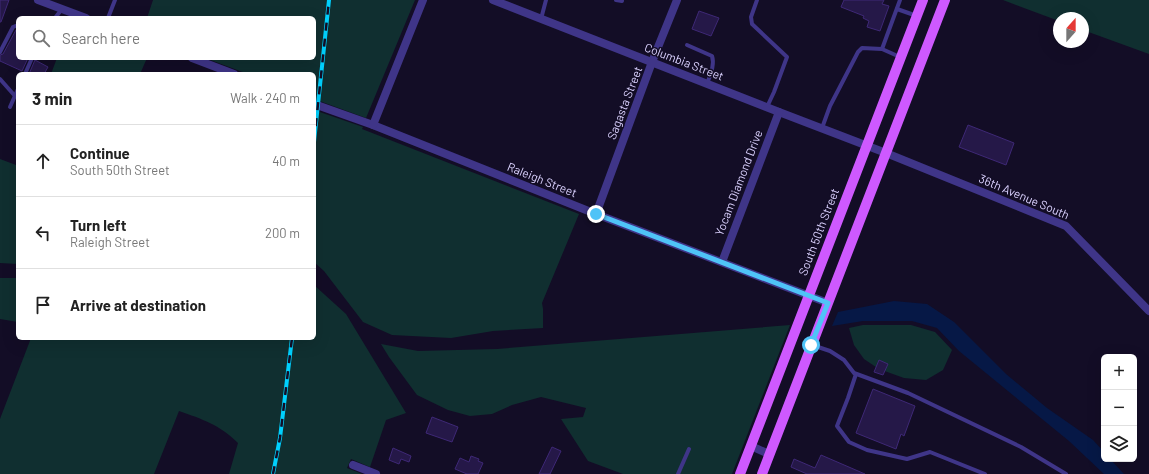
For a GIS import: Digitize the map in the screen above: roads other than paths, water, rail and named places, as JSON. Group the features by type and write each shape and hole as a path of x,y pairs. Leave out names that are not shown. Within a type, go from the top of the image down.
{"main road":[{"name":"South 50th Street","path":"740,474 923,0"},
{"path":"762,474 943,1"}],"street":[{"path":"38,0 81,16"},
{"path":"373,125 423,0"},
{"name":"Columbia Street","path":"493,0 867,146"},
{"name":"Sagasta Street","path":"596,214 652,62 677,0"},
{"path":"197,60 229,72"},
{"name":"Raleigh Street","path":"316,105 373,125 596,214 828,303"},
{"name":"Yocam Diamond Drive","path":"722,262 779,112"},
{"name":"36th Avenue South","path":"867,146 1066,226 1149,311"},
{"path":"751,446 769,454"},
{"path":"353,465 376,474"}],"lane":[{"path":"109,16 115,0"},
{"path":"541,19 546,0"},
{"path":"616,0 622,0"},
{"path":"756,0 751,17 752,24 786,56 774,92 767,107"},
{"path":"882,49 900,0"},
{"path":"897,8 917,16"},
{"path":"57,16 62,9"},
{"path":"0,52 13,27 16,26"},
{"path":"687,45 712,56 714,60 707,84"},
{"path":"822,128 830,106 858,52 862,48 882,49 901,57"},
{"path":"25,72 31,60"},
{"path":"0,79 15,96 10,108"},
{"path":"811,345 830,351 844,360 854,373 908,392 1021,447 1066,474"},
{"path":"856,374 837,426 849,442 867,450 908,460 930,452 985,474"},
{"path":"678,474 689,449"}],"water":[{"path":"894,301 927,304 954,322 1006,374 1047,408 1093,440 1101,449 1101,462 1113,462 1124,474 1104,474 1069,441 959,351 937,328 912,321 863,321 832,326 838,312"}],"railway":[{"path":"316,123 329,0"},
{"path":"273,474 280,438 292,340"}]}
